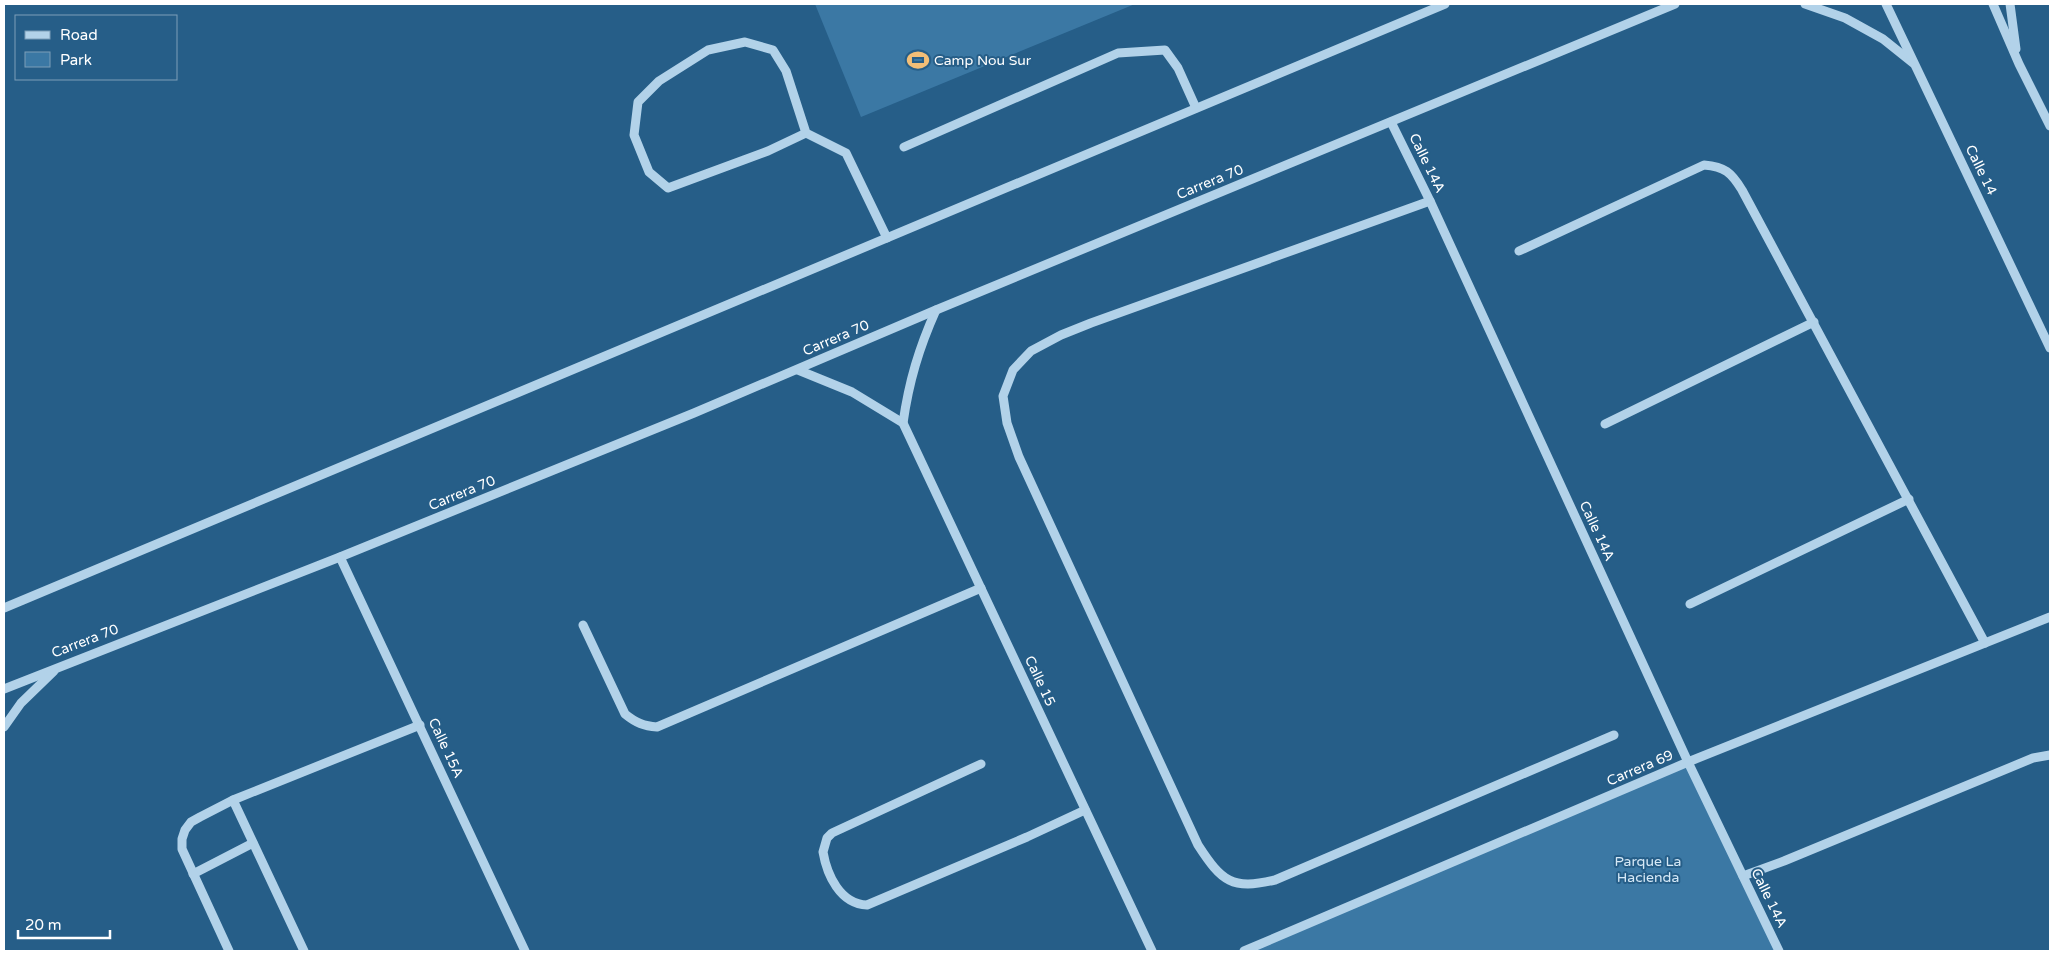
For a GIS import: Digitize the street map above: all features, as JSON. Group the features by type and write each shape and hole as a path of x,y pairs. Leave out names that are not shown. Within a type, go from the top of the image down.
{"street":[{"path":"4,608 1445,4"},
{"name":"Carrera 70","path":"4,689 340,557 798,370 936,310 1675,4"},
{"path":"1805,4 1845,18 1883,39 1916,66"},
{"name":"Calle 14","path":"1886,4 2050,348"},
{"path":"1993,4 2019,64 2050,126"},
{"path":"2010,4 2019,64"},
{"path":"806,133 768,151 668,188 649,172 634,135 638,102 659,81 708,50 745,42 773,50 786,71 806,133 846,153 886,238"},
{"path":"904,147 1118,53 1165,50 1178,68 1196,108"},
{"name":"Calle 14A","path":"1392,122 1688,762 1779,951"},
{"path":"1519,251 1704,165 1721,166 1733,176 1814,322 1985,643"},
{"path":"1430,201 1061,335 1031,351 1013,370 1003,396 1007,423 1023,466 1198,845 1213,869 1231,882 1253,885 1276,880 1614,735"},
{"path":"798,370 852,392 903,423 914,365 936,310"},
{"path":"1604,424 1814,322"},
{"name":"Calle 15","path":"903,423 1152,951"},
{"path":"1690,604 1909,499"},
{"name":"Calle 15A","path":"340,557 525,951"},
{"path":"583,625 625,714 634,722 645,726 657,727 980,588"},
{"name":"Carrera 69","path":"1244,951 1688,762 2050,617"},
{"path":"4,727 27,697 60,666"},
{"path":"229,951 182,849 182,839 191,822 233,800 420,725"},
{"path":"1743,876 1784,861 2033,758 2050,755"},
{"path":"981,764 832,833 827,838 823,852 824,859 843,897 858,904 867,905 1027,838 1085,810"},
{"path":"233,800 304,951"},
{"path":"193,874 253,843"}],"green space":[{"name":"Camp Nou Sur","path":"815,4 1135,4 861,117"},
{"name":"Parque La Hacienda","path":"1688,762 1779,951 1244,951"}],"place":[{"name":"Camp Nou Sur","path":"918,60"}]}
